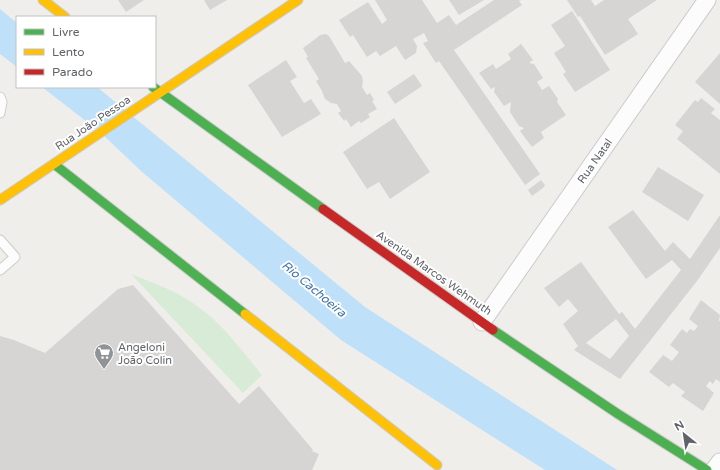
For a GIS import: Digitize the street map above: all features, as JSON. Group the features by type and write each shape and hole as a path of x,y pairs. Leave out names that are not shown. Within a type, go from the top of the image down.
{"street":[{"path":"43,0 64,16"},
{"name":"Rua João Pessoa","path":"0,200 134,110 156,90 298,0"},
{"name":"Rua Natal","path":"482,322 707,0"},
{"name":"Avenida Marcos Wehmuth","path":"156,90 482,322 618,414 706,470"},
{"path":"54,164 437,464"},
{"path":"714,470 720,462"}],"lane":[{"path":"0,97 2,102 0,113"},
{"path":"0,240 15,257 0,270"}],"green space":[{"path":"131,274 174,292 190,301 206,313 232,338 262,375 243,393"}],"water":[{"path":"0,9 16,22 16,66 0,54"},
{"name":"Rio Cachoeira","path":"43,88 98,88 365,307 617,470 545,470 341,340 141,171 100,132"}],"building":[{"path":"118,0 144,0 126,12"},
{"path":"204,0 227,0 210,10"},
{"path":"375,0 422,0 437,23 449,15 456,25 494,0 521,0 519,1 522,5 454,50 540,174 525,185 439,61 436,63 423,43 428,41 424,33 413,39 417,46 416,53 405,60 396,46 380,56 376,51 367,57 353,35 350,37 339,20 368,2 382,24 387,20"},
{"path":"449,0 484,0 459,15"},
{"path":"567,0 591,0 595,6 604,0 657,0 628,19 638,34 605,55 580,16 578,17"},
{"path":"572,11 610,70 575,92 563,74 566,72 554,53 565,46 551,25"},
{"path":"326,34 329,36 345,63 349,61 362,76 362,87 367,95 370,93 374,100 372,101 377,109 368,114 370,117 361,123 359,121 351,127 346,119 344,121 338,113 341,111 337,104 331,103 325,99 316,81 319,79 306,58 308,57 303,48 320,35"},
{"path":"521,44 533,60 529,63 534,64 543,78 537,82 542,90 549,86 566,115 541,132 544,138 532,147 520,131 524,128 519,126 510,112 511,102 504,106 494,92 495,87 491,89 479,73 493,64 496,69 511,59 508,54"},
{"path":"720,53 720,104 695,82"},
{"path":"286,60 297,77 290,81 304,103 311,99 321,114 282,137 248,85"},
{"path":"414,74 422,86 395,104 387,92"},
{"path":"701,98 715,109 711,113 720,120 720,174 677,139 683,131 675,125 695,100 698,102"},
{"path":"394,118 430,172 390,199 379,182 367,189 343,152"},
{"path":"658,167 704,195 688,221 642,192"},
{"path":"541,180 545,185 532,196 528,190"},
{"path":"633,210 665,251 673,242 690,259 720,215 720,248 697,281 620,379 574,350 578,346 563,324 578,311 568,299 559,307 544,288 581,262 619,314 622,312 635,329 681,270 672,260 646,279 608,227","holes":["616,319 629,336 610,359 586,343"]},
{"name":"Angeloni João Colin","path":"133,285 239,404 259,386 313,450 312,451 319,454 312,470 0,470 0,336 14,340 45,353 118,289"},
{"path":"701,300 720,315 720,382 716,379 713,384 710,381 706,386 714,393 703,411 681,396 685,392 673,383 669,387 649,372 663,355 672,361 679,352 670,345 682,329 687,333 690,329 694,331 698,326 689,319"}],"traffic: fast":[{"path":"154,88 323,209"},
{"path":"54,164 245,314"},
{"path":"493,330 618,414 707,470"}],"traffic: slow":[{"path":"43,0 64,16"},
{"path":"0,200 298,0"},
{"path":"245,314 437,465"}],"traffic: jam":[{"path":"323,209 493,330"}],"place":[{"name":"Angeloni João Colin","path":"104,370"}]}
